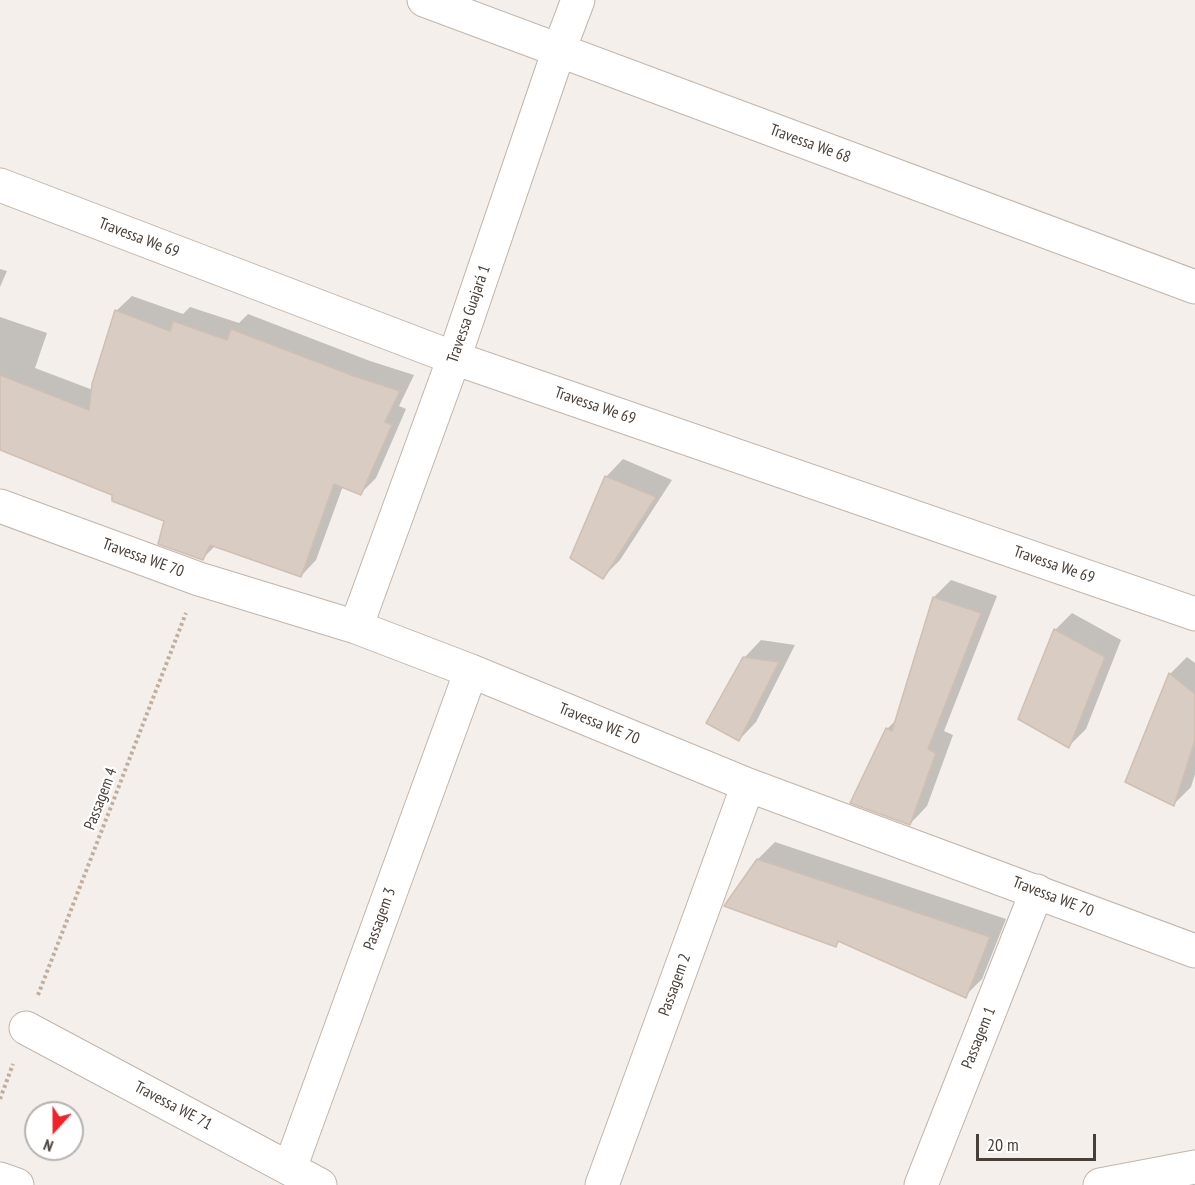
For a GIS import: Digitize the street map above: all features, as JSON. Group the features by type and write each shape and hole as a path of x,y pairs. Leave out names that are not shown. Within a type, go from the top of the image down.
{"street":[{"name":"Travessa We 68","path":"424,0 1195,287"},
{"name":"Travessa Guajará 1","path":"356,627 454,358 578,0"},
{"name":"Travessa We 69","path":"0,185 454,358 1195,614"},
{"name":"Travessa WE 70","path":"0,506 199,579 356,627 471,671 748,785 1195,951"},
{"name":"Passagem 3","path":"290,1168 471,671"},
{"name":"Passagem 2","path":"602,1185 748,785"},
{"name":"Passagem 1","path":"921,1185 1037,891"},
{"name":"Travessa WE 71","path":"26,1028 320,1185"},
{"path":"1100,1185 1195,1167"},
{"path":"0,1179 17,1185"}],"path":[{"name":"Passagem 4","path":"26,1028 199,579"}],"building":[{"path":"115,310 170,331 173,321 227,340 231,329 400,391 385,422 392,425 361,495 334,484 301,577 210,545 203,560 158,544 164,521 112,501 112,495 0,450 0,375 89,410 92,384"},
{"path":"605,476 656,497 603,579 570,558"},
{"path":"933,597 981,613 928,749 936,753 910,825 850,803 886,728 892,731"},
{"path":"1054,629 1105,657 1069,748 1018,719"},
{"path":"743,657 779,662 739,741 706,723"},
{"path":"1169,673 1195,694 1195,740 1174,806 1125,782"},
{"path":"757,859 990,937 966,998 838,941 836,947 724,906"}]}
